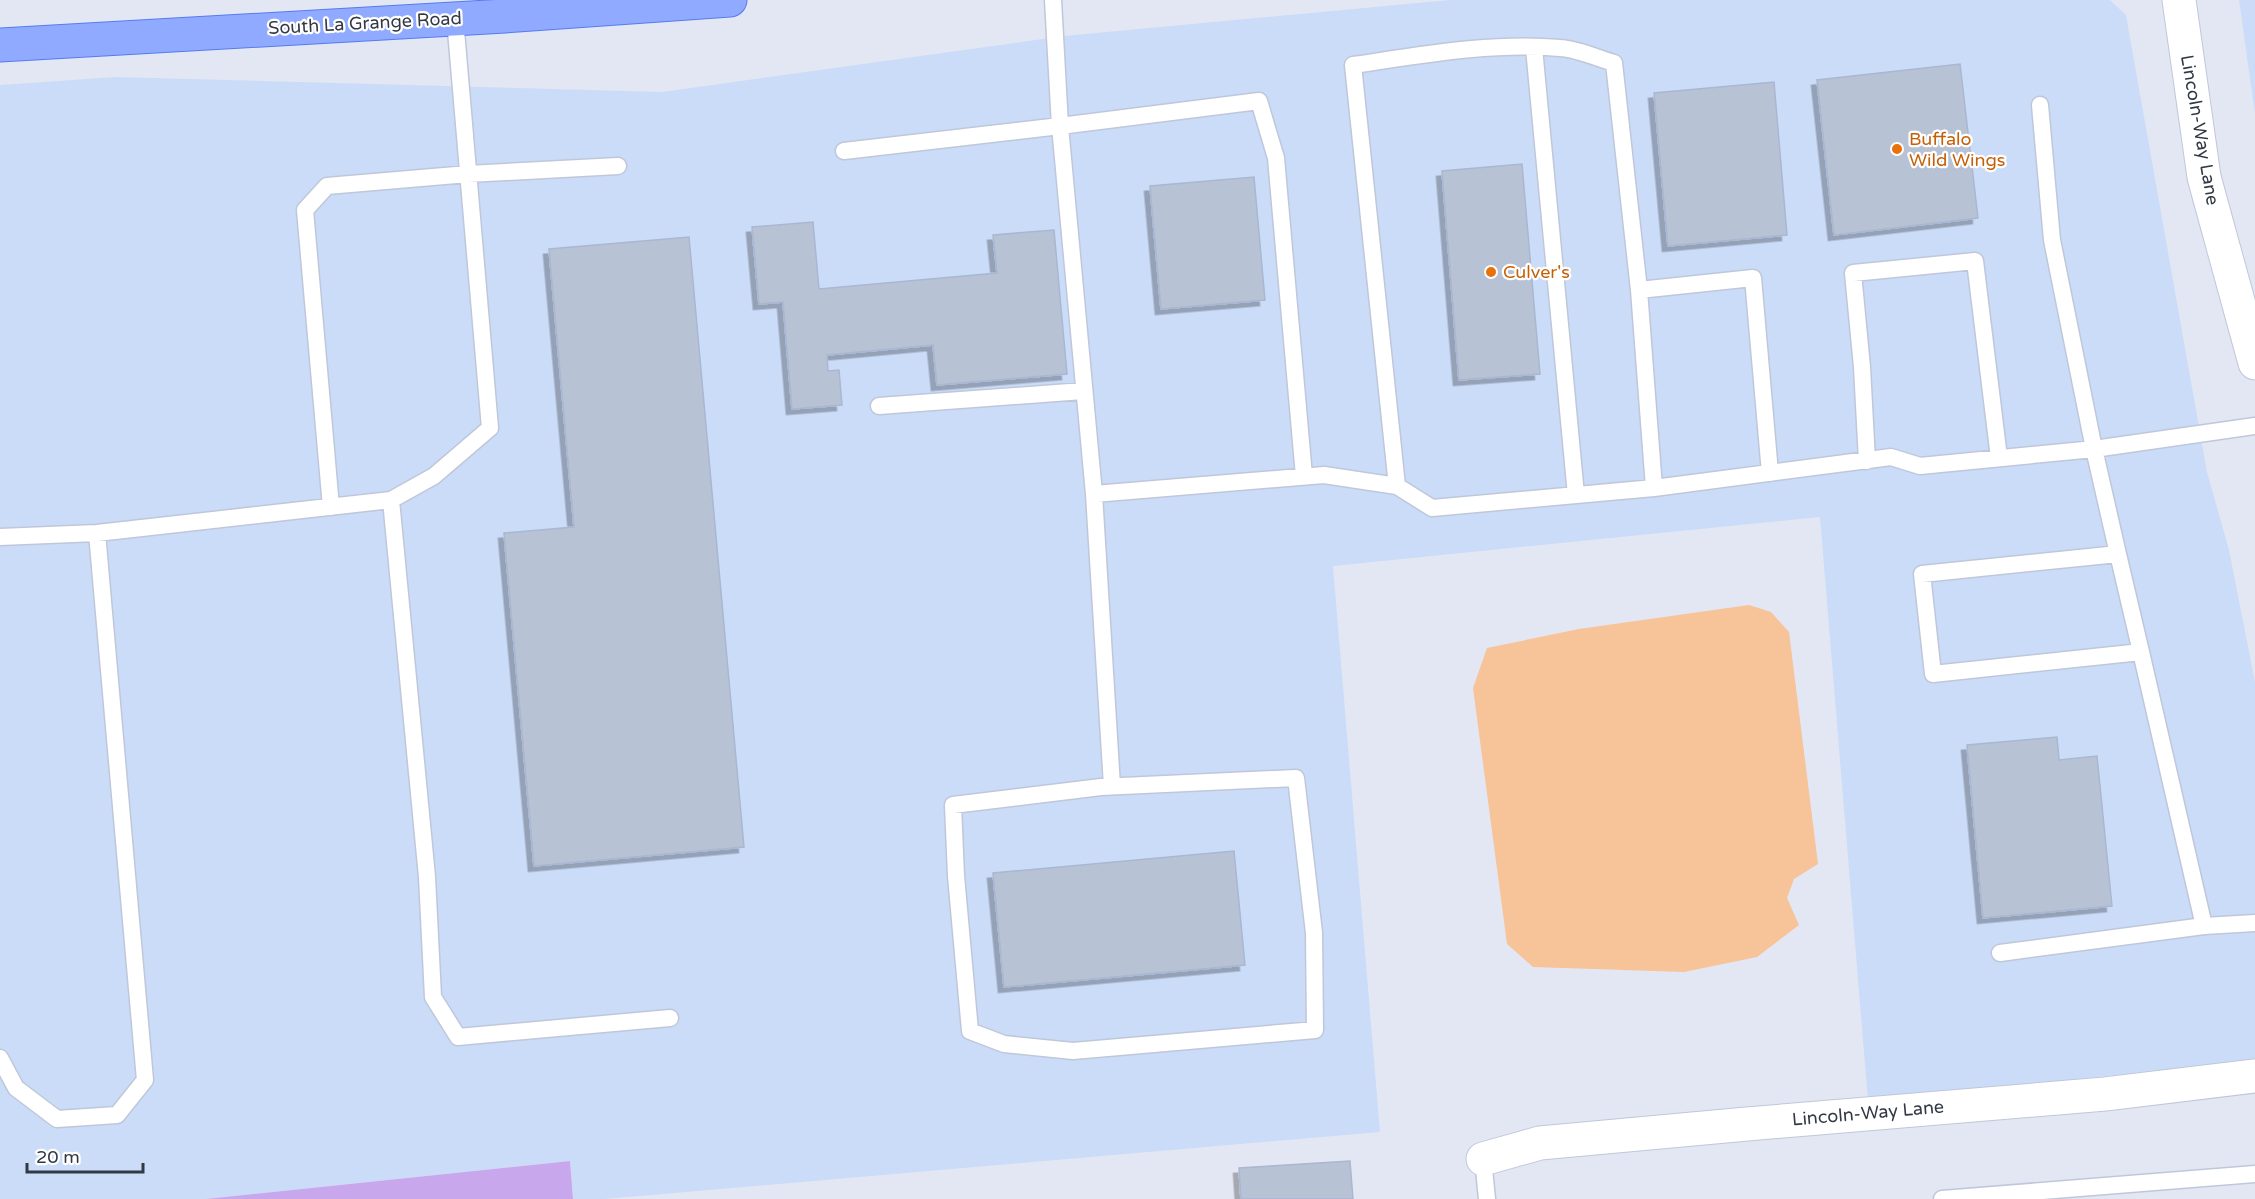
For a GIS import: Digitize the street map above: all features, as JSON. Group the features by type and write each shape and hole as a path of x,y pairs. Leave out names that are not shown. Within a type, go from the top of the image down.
{"main road":[{"name":"South La Grange Road","path":"0,45 455,19 730,0"}],"street":[{"name":"Lincoln-Way Lane","path":"2179,0 2204,177 2255,363"},
{"name":"Lincoln-Way Lane","path":"1484,1159 1540,1143 2105,1094 2255,1076"}],"lane":[{"path":"1053,0 1060,126 1094,494 1112,786 1101,787 953,804 956,876 970,1031 1004,1044 1073,1051 1315,1030 1314,933 1296,778 1101,787"},
{"path":"0,537 97,533 391,500 434,476 490,428 455,19"},
{"path":"1534,48 1576,495"},
{"path":"1397,486 1353,65 1467,49 1562,48 1614,63 1639,290 1654,488"},
{"path":"844,151 1259,101 1276,158 1304,476"},
{"path":"2040,105 2052,240 2094,448 2204,926"},
{"path":"331,507 305,210 327,186 468,174 618,166"},
{"path":"1866,461 1862,367 1853,273 1975,261 1999,458"},
{"path":"1639,290 1753,278 1770,473"},
{"path":"879,406 1083,391"},
{"path":"1094,494 1324,475 1397,486 1432,508 1654,488 1891,458 1920,466 2094,448 2255,426"},
{"path":"391,500 427,877 433,997 458,1037 670,1018"},
{"path":"0,1058 16,1088 57,1119 117,1115 145,1080 97,533"},
{"path":"2118,554 1922,574 1932,674 2141,652"},
{"path":"2000,953 2204,926 2255,923"},
{"path":"1484,1159 1487,1199"},
{"path":"1942,1199 2017,1196 2255,1174"}],"shaded area":[{"path":"1450,0 2110,0 2126,15 2207,472 2229,550 2255,682 2255,1060 1868,1101 1820,517 1333,566 1380,1132 605,1199 573,1199 570,1161 206,1199 0,1199 0,85 116,77 662,92 1064,36"},
{"path":"2239,0 2255,0 2255,114"},
{"path":"1749,605 1771,612 1789,632 1818,864 1794,879 1787,898 1799,925 1757,957 1684,972 1533,967 1507,944 1473,688 1487,648 1579,629"},
{"path":"570,1161 573,1199 206,1199"}],"building":[{"name":"Buffalo Wild Wings","path":"1960,64 1978,218 1834,235 1817,80"},
{"path":"1774,82 1787,235 1668,246 1654,93"},
{"name":"Culver's","path":"1522,164 1540,374 1459,380 1442,171"},
{"path":"1254,177 1265,300 1161,309 1150,186"},
{"path":"813,222 819,289 997,273 993,235 1054,230 1067,374 937,385 933,345 827,355 828,371 839,370 842,405 792,409 783,302 759,304 752,227"},
{"path":"689,237 744,847 534,866 504,533 574,527 549,249"},
{"path":"2057,737 2059,760 2097,756 2112,906 1983,918 1967,745"},
{"path":"1234,851 1245,965 1004,987 993,873"},
{"path":"1350,1161 1353,1199 1241,1199 1239,1168"}],"place":[{"name":"Buffalo Wild Wings","path":"1897,149"},
{"name":"Culver's","path":"1491,272"}]}
